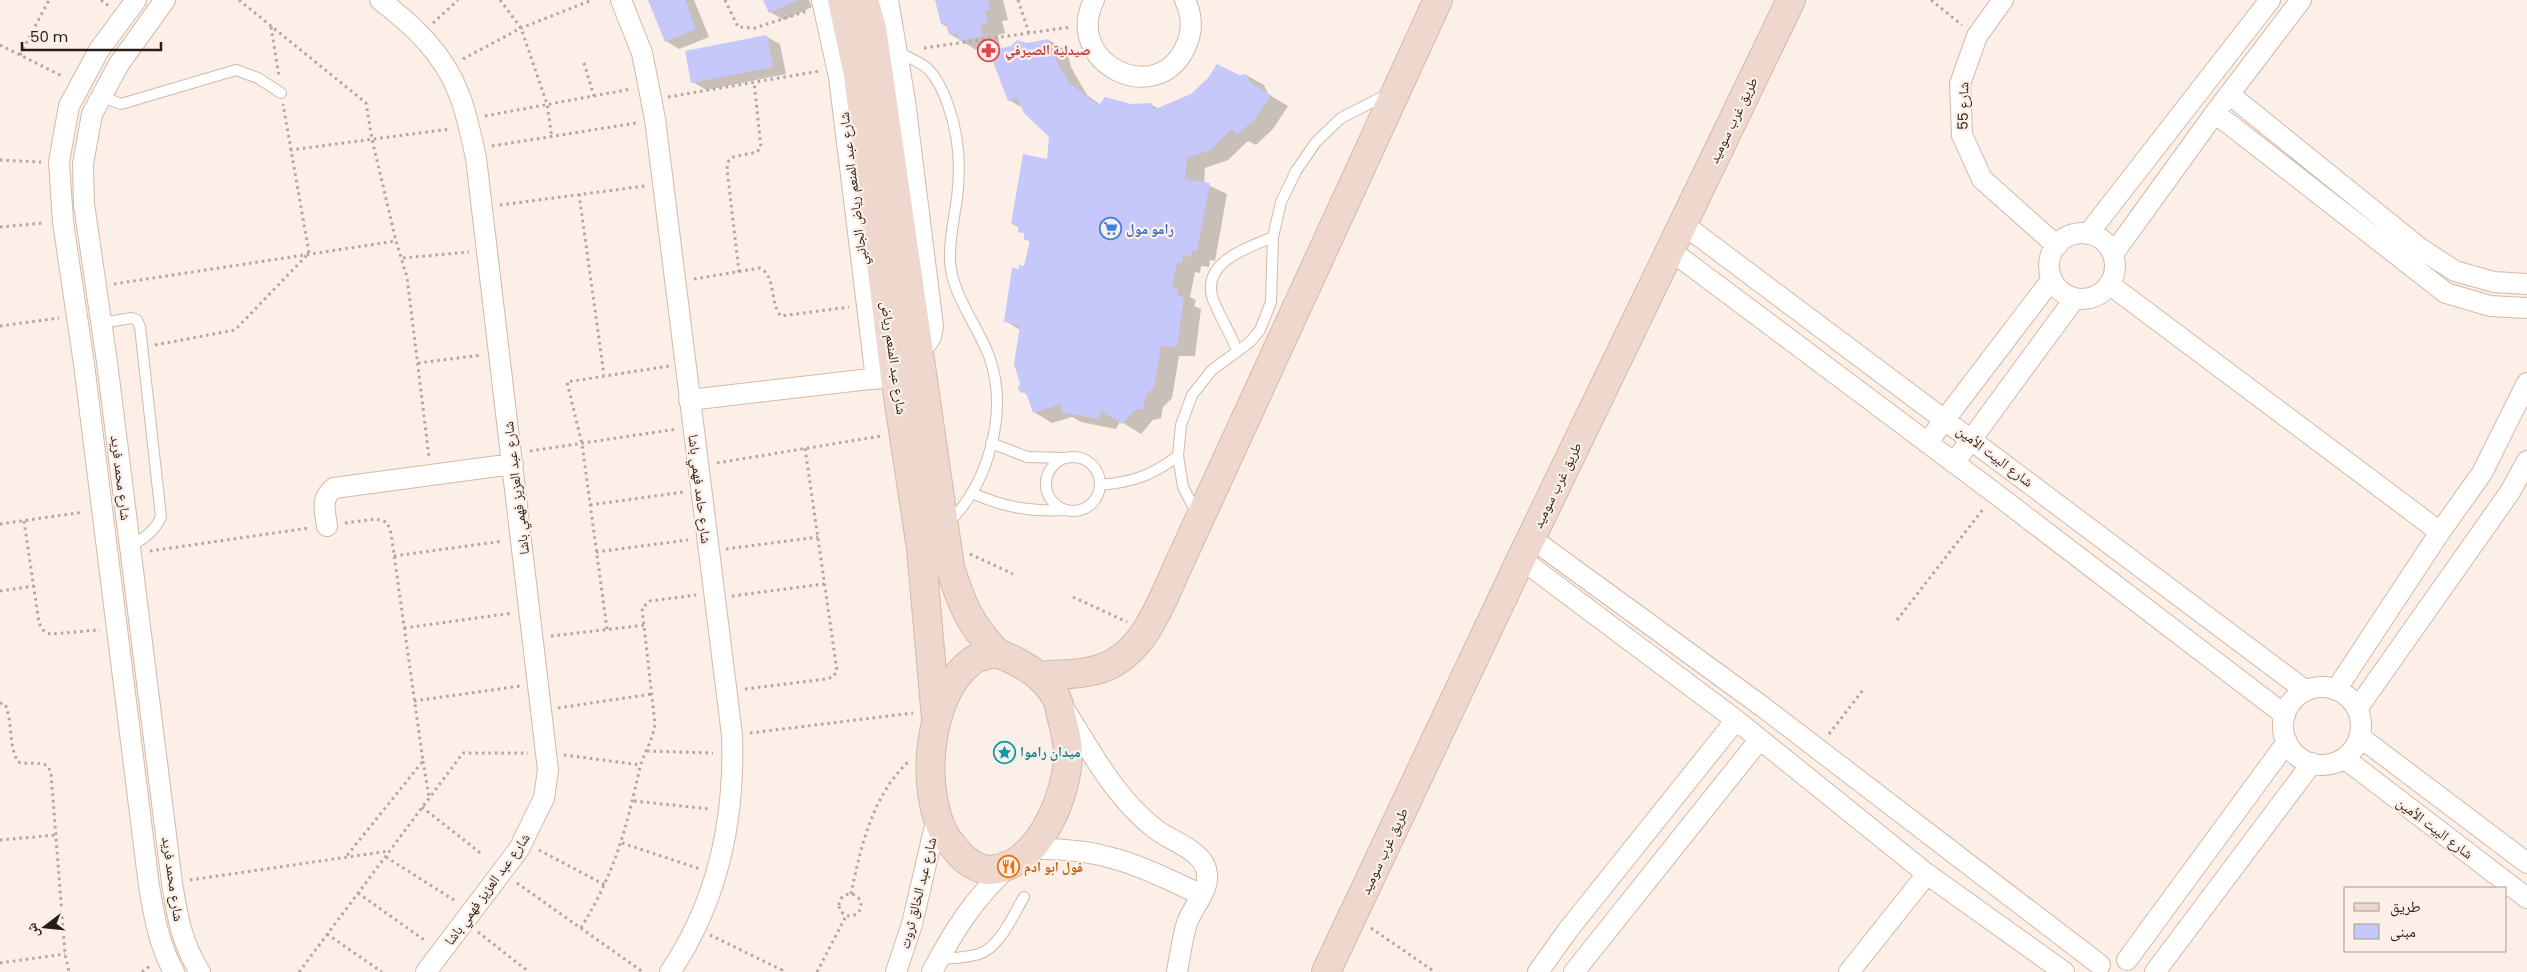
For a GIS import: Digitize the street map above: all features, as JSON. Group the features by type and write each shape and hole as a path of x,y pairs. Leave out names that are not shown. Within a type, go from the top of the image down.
{"street":[{"name":"شارع محمد فريد","path":"136,0 99,50 69,106 59,162 62,222 77,316 149,886 156,927 165,956 174,972"},
{"name":"شارع محمد فريد","path":"165,0 119,64 92,114 83,164 84,204 101,323 172,883 178,922 186,949 200,972"},
{"name":"شارع عبد العزيز فهمي باشا","path":"380,0 407,20 421,34 446,68 459,93 474,148 534,638 548,770 544,798 523,841 426,972"},
{"name":"شارع حامد فهمي باشا","path":"621,0 642,53 651,102 663,184 733,745 731,811 717,875 696,928 670,972"},
{"name":"شارع عبد المنعم رياض","path":"864,0 872,28 914,252 903,371 904,432 923,565 935,722"},
{"path":"888,0 898,52 914,252"},
{"path":"1094,0 1088,24 1090,41 1097,55 1109,67 1124,74 1140,77 1156,74 1170,67 1182,55 1189,40 1191,24 1189,8 1184,0"},
{"path":"1039,676 1084,672 1104,667 1125,657 1146,630 1200,519 1270,336 1398,89 1438,0"},
{"name":"طريق غرب سوميد","path":"1326,972 1526,549 1791,0"},
{"name":"شارع 55","path":"2003,0 1977,36 1960,84 1962,135 1982,179 2057,246"},
{"path":"2088,234 2206,85 2270,0"},
{"path":"2113,254 2301,0"},
{"name":"شارع عبد المنعم رياض","path":"829,2 845,74 903,371 962,606 977,632 997,653"},
{"name":"شارع عبد المنعم رياض الجانبي","path":"845,74 867,304 903,371"},
{"path":"2206,85 2223,103 2446,293 2490,306 2527,308"},
{"path":"2223,103 2421,249 2455,271 2494,282 2527,284"},
{"path":"59,162 83,164"},
{"name":"شارع البيت الأمين","path":"1683,224 1973,439 2306,691"},
{"path":"2088,234 2103,241 2113,254 2115,270 2109,284 2095,297 2076,298 2061,292 2052,279 2050,262 2057,246 2070,235 2088,234"},
{"path":"1670,250 1996,494 2285,715"},
{"path":"1927,443 1944,418 2052,279"},
{"path":"2109,284 2440,532"},
{"path":"1954,463 2076,298"},
{"path":"689,400 903,371"},
{"path":"2336,690 2440,532 2482,473 2527,383"},
{"path":"327,526 324,502 327,494 334,488 432,475 512,458"},
{"path":"2357,709 2510,492 2527,462"},
{"path":"1526,549 1763,707 2096,968 2113,960 2127,960 2136,964 2144,972"},
{"path":"1526,549 1927,874 2064,972"},
{"path":"1177,972 1187,923 1201,895 1207,883 1207,875 1202,860 1196,854 1160,832 1120,795 1057,698 1039,676 1020,662 997,653 972,660 951,683 935,722 930,759 933,801 946,837 965,861 989,870 1021,856 1078,850 1126,860 1149,869 1201,895"},
{"path":"2321,688 2336,690 2348,697 2357,709 2360,718 2360,737 2356,745 2344,758 2328,764 2312,763 2297,755 2287,742 2284,724 2285,715 2297,697 2306,691 2321,688"},
{"path":"936,965 960,923 982,892 1021,856 1056,812 1065,778 1068,752 1057,698"},
{"path":"1574,972 1763,707"},
{"path":"1538,972 1568,930 1747,729"},
{"name":"شارع البيت الأمين","path":"2360,737 2525,858"},
{"path":"2127,960 2287,742"},
{"name":"شارع البيت الأمين","path":"2344,758 2527,898"},
{"path":"2155,972 2312,763"},
{"name":"شارع عبد الخالق ثروت","path":"896,972 912,924 938,813"},
{"path":"1849,972 1927,874"},
{"path":"1568,930 1591,949"}],"lane":[{"path":"898,52 928,68 945,96 956,126 960,158 957,199 950,231 950,263 958,295 989,356 997,391 996,427 986,462 972,493 944,535"},
{"path":"102,96 121,104 236,70 258,78 281,93"},
{"path":"1200,519 1183,487 1178,456 1181,424 1192,395 1212,370 1237,351 1250,342 1270,336 1270,272 1273,237 1281,202 1292,178 1316,142 1341,118 1398,89"},
{"path":"1237,351 1230,332 1214,301 1212,285 1216,270 1227,258 1273,237"},
{"path":"101,323 132,318 137,320 140,327 161,517 156,529 130,550"},
{"path":"991,443 1027,457 1047,459 1066,458 1086,460 1099,475 1100,485 1093,503 1085,509 1075,512 1057,506 1050,498 1047,489 1047,479 1050,470 1066,458"},
{"path":"1100,485 1139,479 1159,470 1178,456"},
{"path":"972,493 994,503 1017,509 1066,510"},
{"path":"936,965 974,956 987,950 996,941 1024,897"}],"path":[{"path":"20,55 49,0"},
{"path":"239,0 366,103 372,139 396,241 403,258 432,475"},
{"path":"421,34 458,0"},
{"path":"500,0 520,28 547,104 552,138"},
{"path":"446,68 520,28 592,0"},
{"path":"724,0 738,27 755,28 829,2"},
{"path":"1018,0 1028,33"},
{"path":"1930,0 1977,36"},
{"path":"898,52 1088,24"},
{"path":"271,27 290,150 309,253"},
{"path":"0,45 81,85"},
{"path":"584,64 594,96"},
{"path":"474,148 552,138 651,102 754,82 845,74"},
{"path":"739,272 727,169 728,162 733,157 757,152 761,147 754,82"},
{"path":"290,150 468,123 547,104 594,96 651,102"},
{"path":"0,160 59,162"},
{"path":"482,207 663,184"},
{"path":"579,194 604,375"},
{"path":"0,227 62,222"},
{"path":"96,286 396,241"},
{"path":"403,258 487,250"},
{"path":"142,348 235,330 309,253"},
{"path":"675,282 760,268 767,272 770,279 774,309 781,316 867,304"},
{"path":"0,326 77,316"},
{"path":"418,363 500,353"},
{"path":"607,629 582,444 567,382 684,364"},
{"path":"512,458 582,444 692,426"},
{"path":"697,466 904,432"},
{"path":"727,691 833,677 837,671 804,448"},
{"path":"590,505 700,490"},
{"path":"1897,620 1996,494"},
{"path":"0,524 102,509"},
{"path":"130,550 376,519 387,522 394,556 429,798"},
{"path":"24,521 40,623 43,630 50,634 117,629"},
{"path":"944,535 1013,574"},
{"path":"596,552 818,537"},
{"path":"394,556 522,538"},
{"path":"581,928 605,885 622,843 634,801 641,765 655,724 642,608 644,604 824,584"},
{"path":"0,591 34,586"},
{"path":"1073,597 1146,630"},
{"path":"404,628 530,610"},
{"path":"534,638 645,625"},
{"path":"414,701 539,684"},
{"path":"1818,749 1863,690"},
{"path":"542,710 652,694"},
{"path":"0,703 5,704 8,711 14,755 18,762 25,764 41,762 48,766 57,835 64,954 69,972"},
{"path":"647,751 733,745 935,722"},
{"path":"851,894 863,839 885,789 935,722"},
{"path":"299,972 463,753 547,753 641,765"},
{"path":"345,858 423,761"},
{"path":"634,801 731,811"},
{"path":"422,807 483,855"},
{"path":"0,840 57,835"},
{"path":"523,841 605,885"},
{"path":"622,843 717,875"},
{"path":"172,883 390,850"},
{"path":"386,857 468,916 528,972"},
{"path":"501,872 643,972"},
{"path":"358,893 440,952"},
{"path":"851,894 859,899 861,908 856,916 846,916 839,910 838,906 842,897 851,894"},
{"path":"818,971 846,916"},
{"path":"1354,916 1435,972"},
{"path":"696,928 782,971"},
{"path":"327,934 382,972"},
{"path":"0,963 64,954"}],"building":[{"path":"648,0 685,0 696,29 665,42"},
{"path":"763,0 799,0 769,13"},
{"path":"935,0 988,0 990,10 985,11 988,23 980,25 983,36 959,41 958,33 949,35 946,23 941,24"},
{"path":"767,35 773,67 691,83 685,51"},
{"name":"رامو مول","path":"1049,39 1054,56 1069,83 1099,105 1105,97 1131,104 1152,103 1153,110 1191,94 1208,78 1217,64 1239,75 1246,74 1250,82 1271,95 1255,119 1237,135 1232,129 1210,150 1187,158 1185,179 1210,183 1197,251 1192,250 1191,257 1183,256 1182,263 1177,262 1172,286 1178,289 1177,295 1184,298 1177,347 1161,346 1154,387 1146,396 1143,409 1135,410 1122,424 1102,411 1098,419 1061,412 1061,404 1033,413 1026,393 1022,393 1018,389 1020,383 1014,364 1020,326 1004,322 1012,268 1019,269 1019,265 1024,266 1030,240 1024,240 1024,233 1018,232 1018,225 1011,224 1023,154 1047,159 1049,137 1024,113 1017,98 1008,101 989,51 1011,46 1017,40 1027,43"}],"place":[{"name":"صيدلية الصيرفي","path":"989,50"},
{"name":"رامو مول","path":"1110,229"},
{"name":"ميدان راموا","path":"1004,752"},
{"name":"فول ابو ادم","path":"1008,867"}]}
